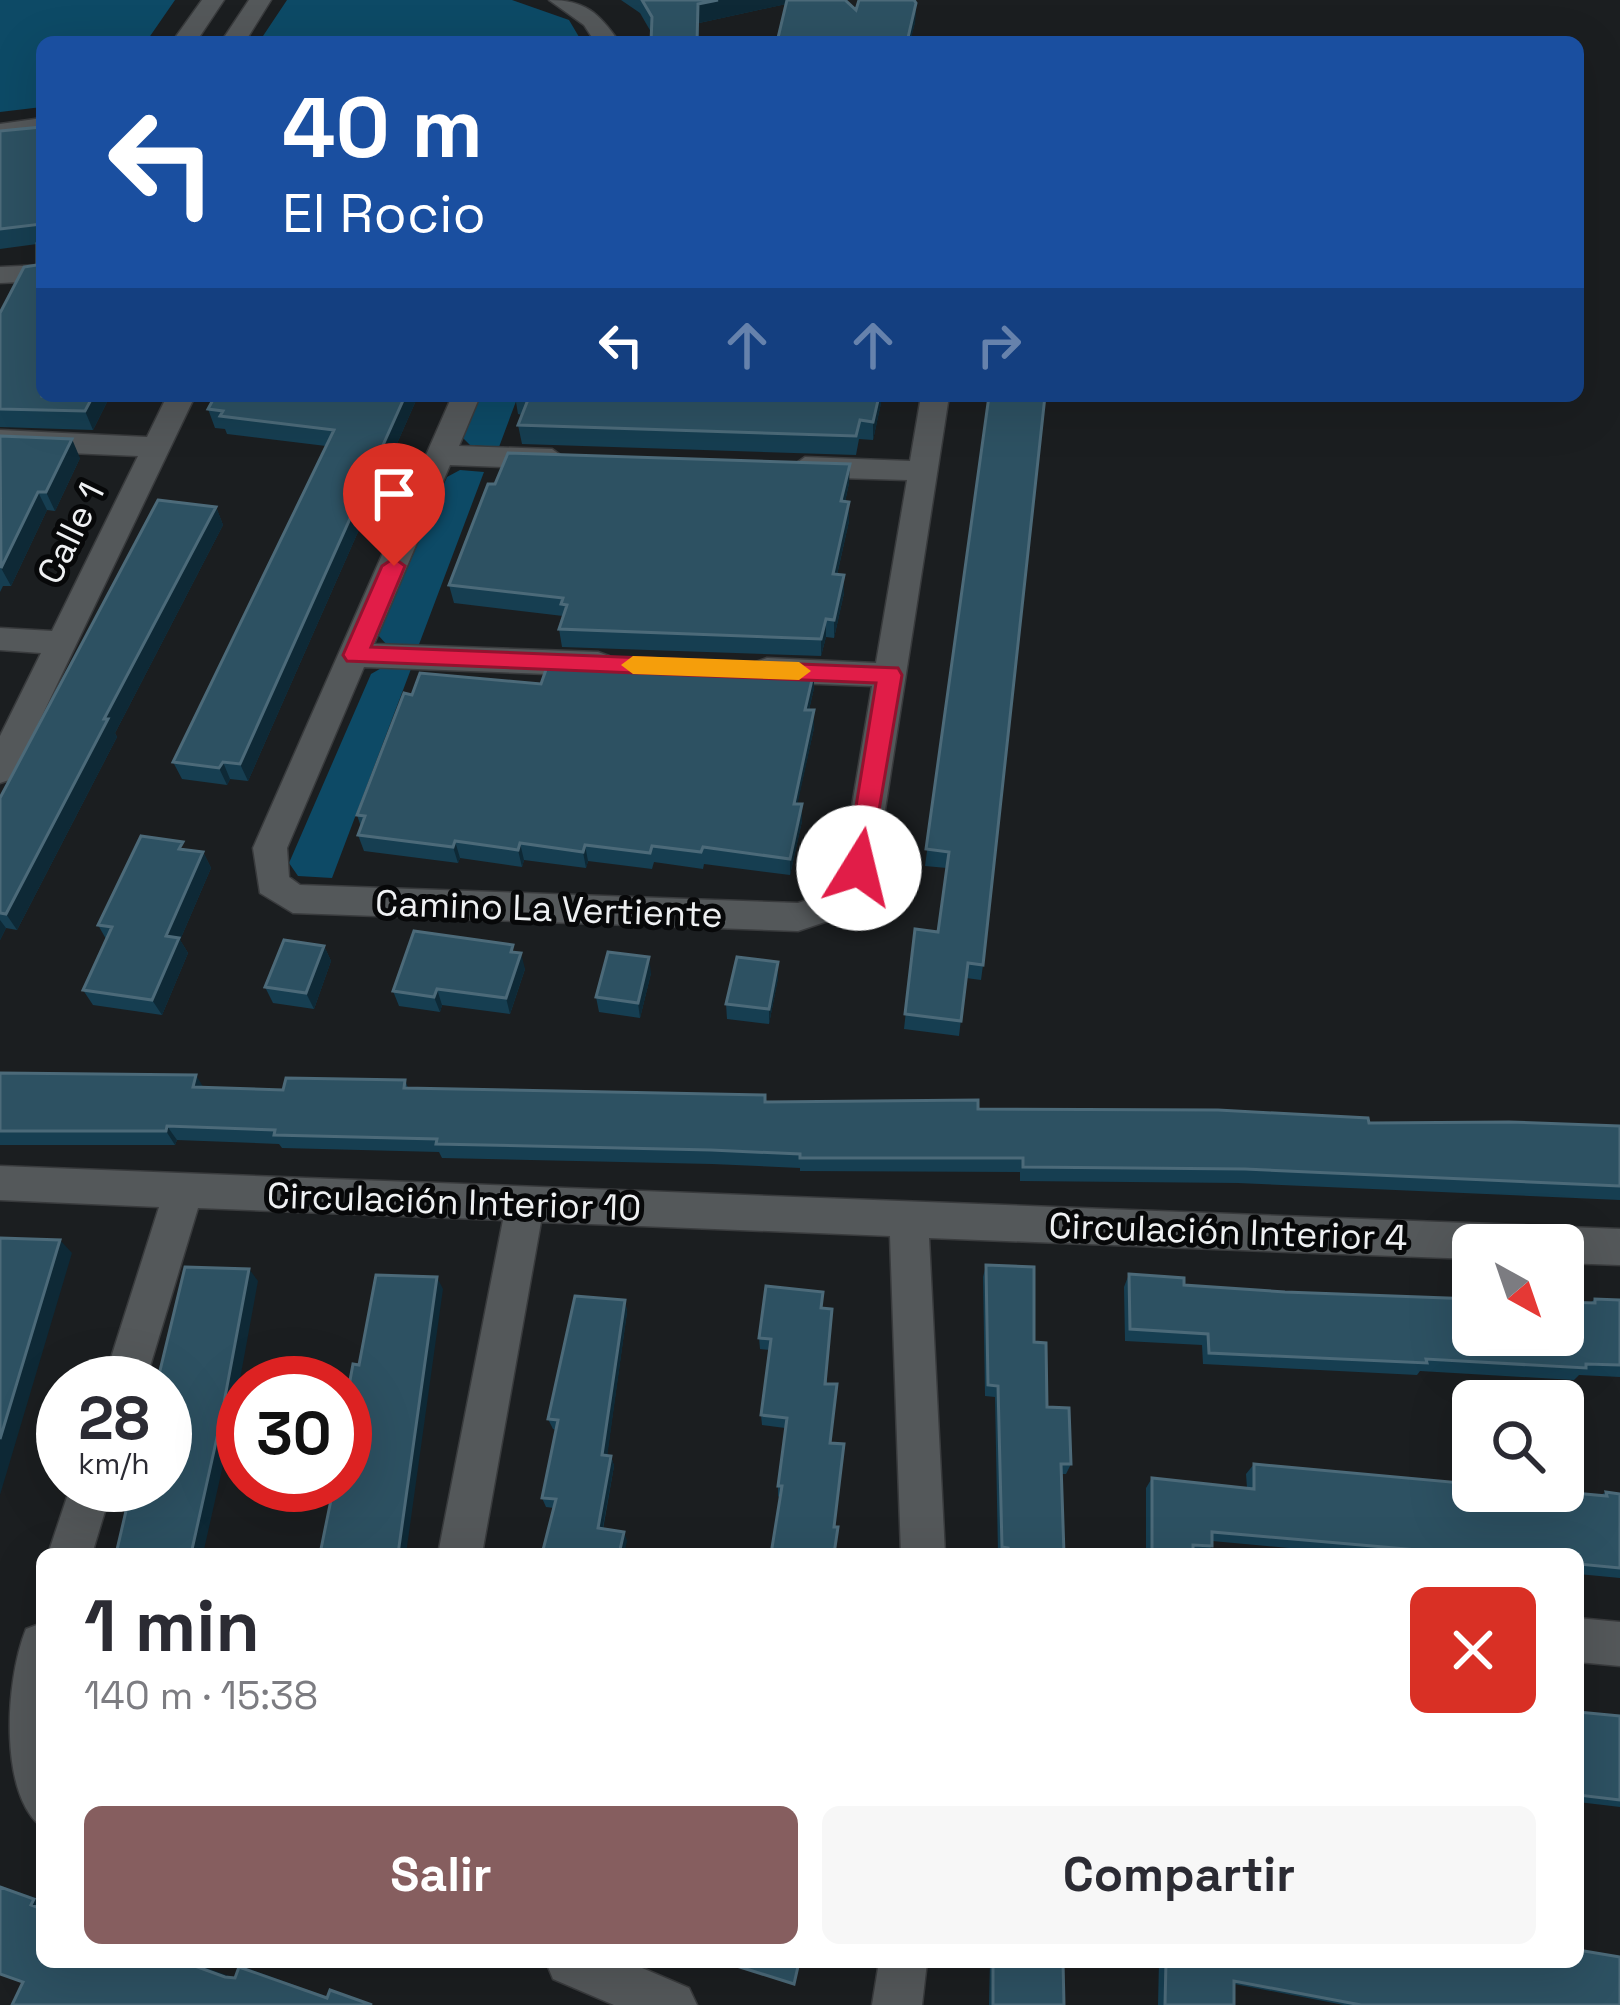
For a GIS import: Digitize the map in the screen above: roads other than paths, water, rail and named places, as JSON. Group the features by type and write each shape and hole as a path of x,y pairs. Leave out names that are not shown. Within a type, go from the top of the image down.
{"street":[{"path":"188,36 213,0"},
{"path":"237,36 260,0"},
{"path":"560,0 592,20 603,36"},
{"path":"0,131 36,126"},
{"path":"0,275 36,273"},
{"name":"Calle 1","path":"0,770 178,402"},
{"name":"Camino La Vertiente","path":"464,402 270,848 272,883 293,899 798,917 837,904 859,868 934,402"},
{"path":"0,440 154,447"},
{"path":"442,455 579,460"},
{"path":"785,466 923,471"},
{"path":"0,640 60,643"},
{"path":"355,655 634,665"},
{"path":"728,669 890,675"},
{"name":"Circulación Interior 10","path":"0,1183 909,1219"},
{"path":"132,1356 184,1190"},
{"path":"461,1548 525,1204"},
{"path":"909,1219 923,1548"},
{"name":"Circulación Interior 4","path":"909,1219 1620,1247"},
{"path":"72,1548 83,1512"},
{"path":"1584,1641 1620,1644"},
{"path":"36,1664 17,1725 17,1755 36,1798"},
{"path":"584,1968 672,2005"},
{"path":"897,2005 902,1968"}]}
